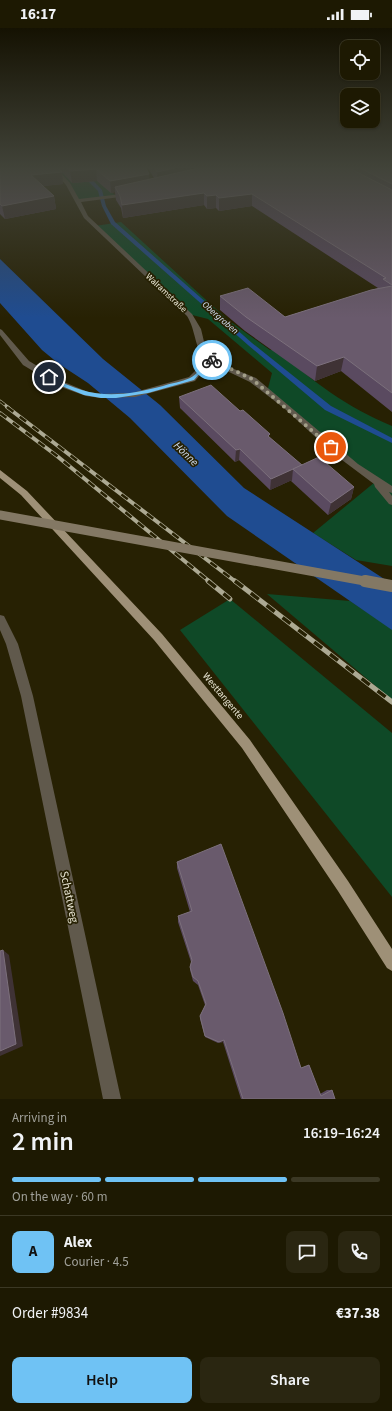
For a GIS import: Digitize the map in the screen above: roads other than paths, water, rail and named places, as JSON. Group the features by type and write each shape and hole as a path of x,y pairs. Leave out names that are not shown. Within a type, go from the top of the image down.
{"main road":[{"name":"Westtangente","path":"0,473 24,493 158,637 246,744 343,886 392,963"}],"street":[{"name":"Walramstraße","path":"87,218 190,315 197,328 202,350 210,359"},
{"path":"0,331 26,363 60,384 86,394 122,396 148,391 192,379 210,359 252,379 321,438 376,482 392,490"},
{"path":"376,482 392,502"},
{"path":"0,515 392,586"},
{"name":"Schattweg","path":"0,619 12,644 27,696 112,1099"}],"water":[{"name":"Hönne","path":"0,259 103,359 160,405 244,488 392,584 392,630 227,516 130,418 88,383 59,364 42,350 0,303"}],"waterway":[{"name":"Obergraben","path":"110,218 113,223 250,344 328,408 392,441"}],"railway":[{"path":"0,401 9,408"},
{"path":"7,407 236,582"},
{"path":"0,413 57,456 210,582"},
{"path":"208,581 230,599"},
{"path":"235,581 392,702"}]}
